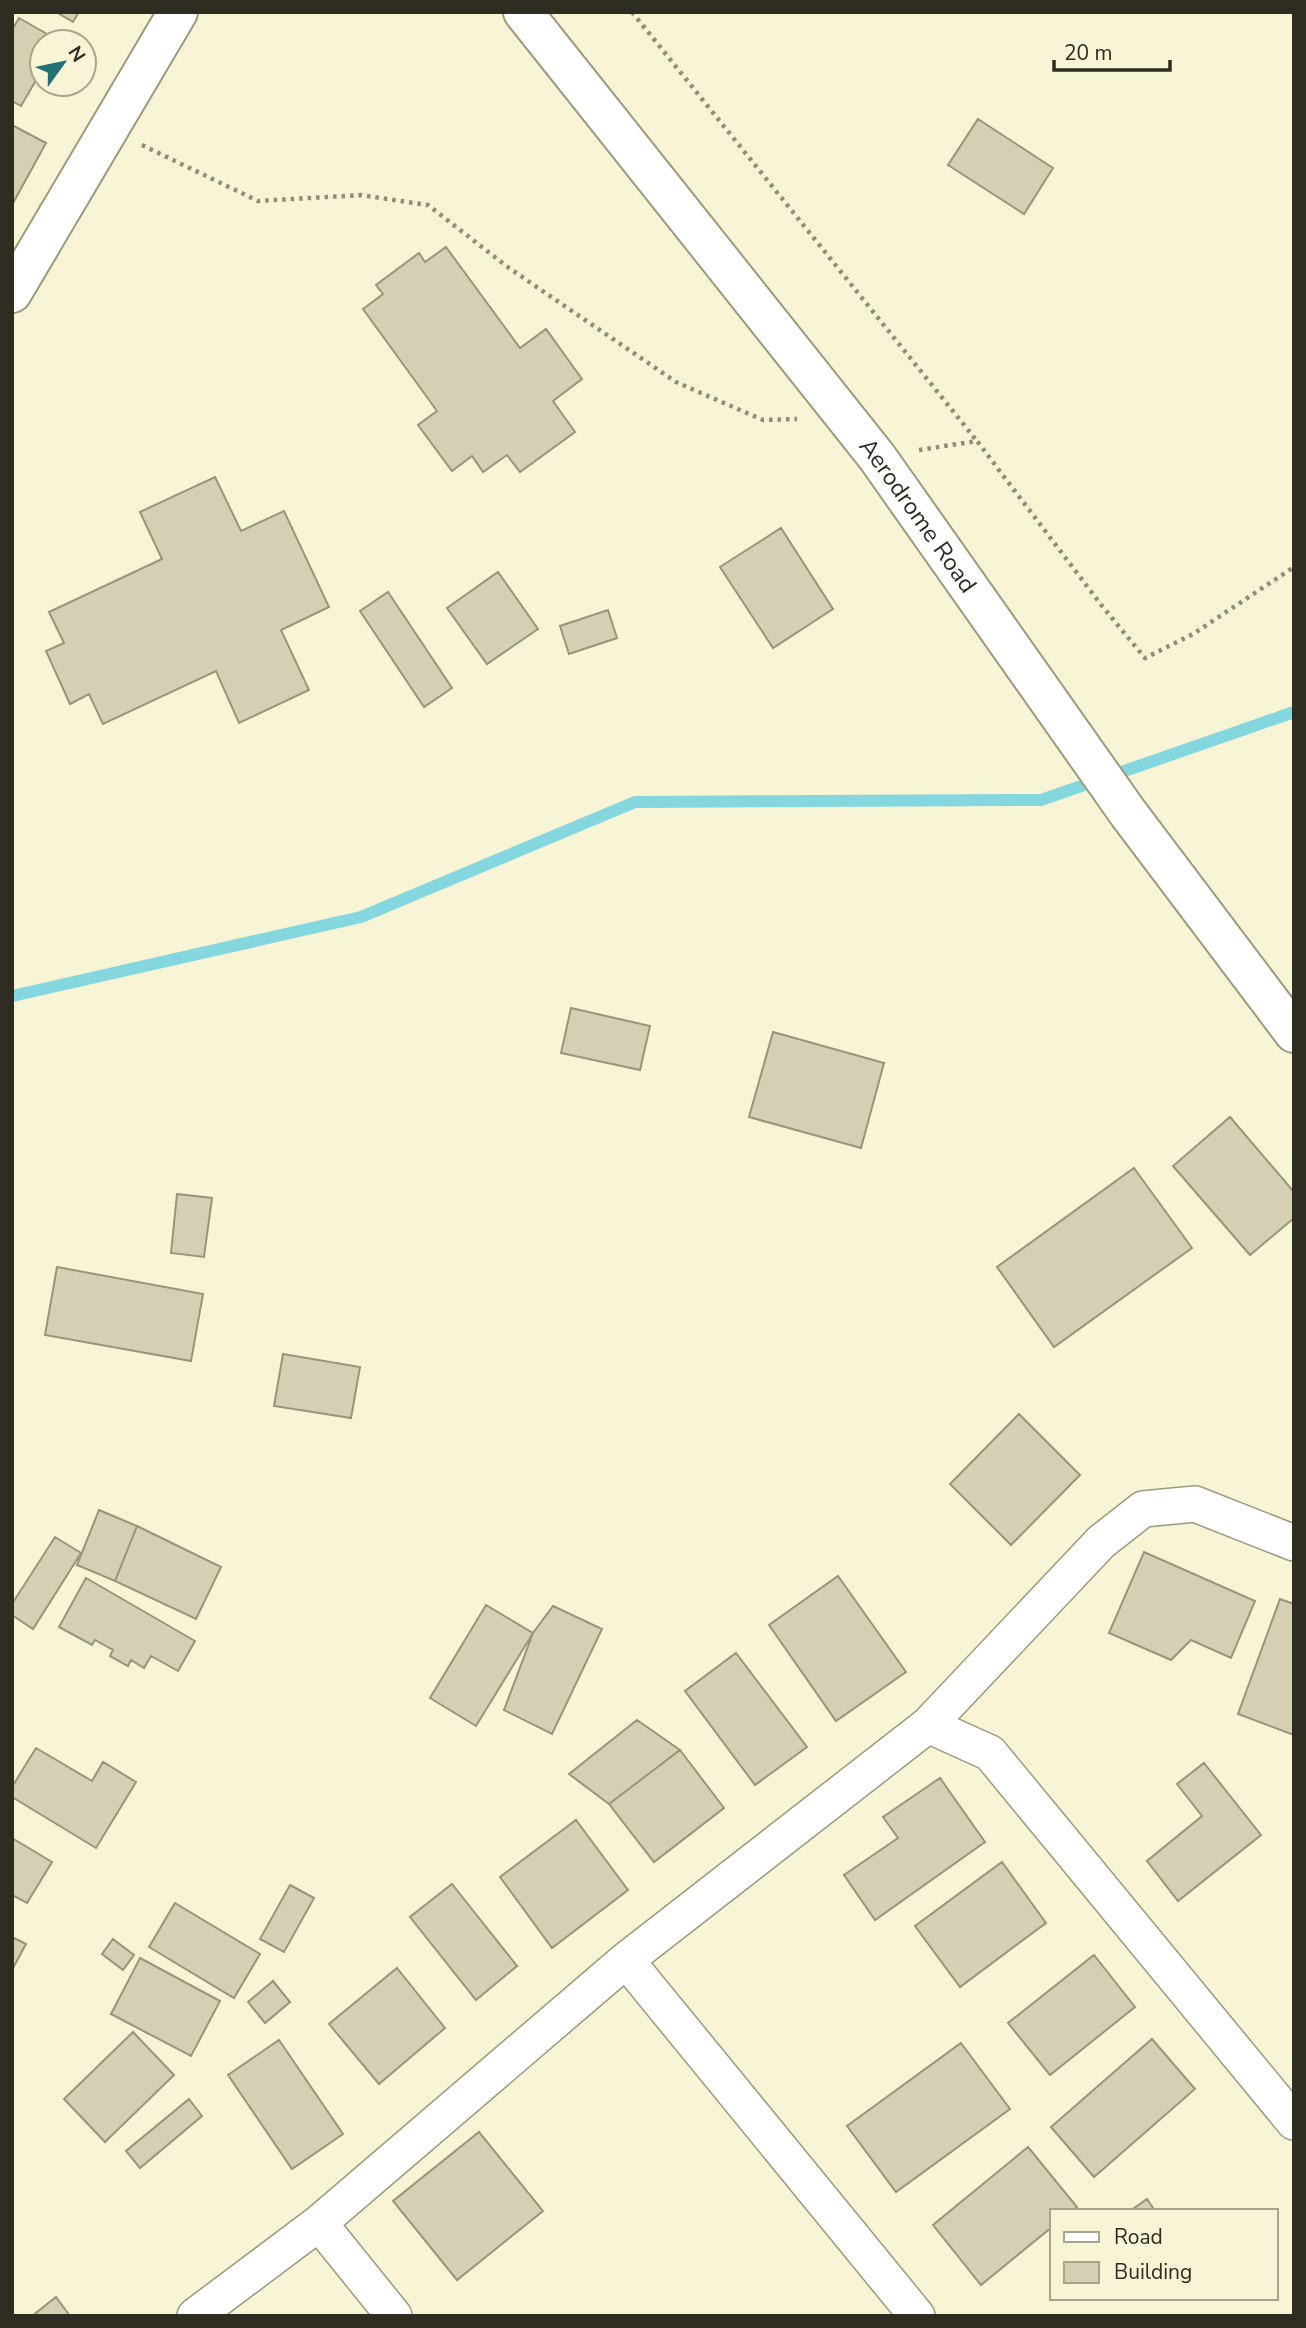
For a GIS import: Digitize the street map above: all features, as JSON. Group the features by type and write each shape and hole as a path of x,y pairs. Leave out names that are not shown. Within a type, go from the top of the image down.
{"street":[{"path":"12,293 178,12"},
{"name":"Aerodrome Road","path":"523,12 877,457 1128,813 1294,1033"},
{"path":"195,2316 319,2224 626,1961 928,1725 1101,1542 1143,1509 1195,1504 1294,1543"},
{"path":"928,1725 990,1753 1294,2122"},
{"path":"626,1961 917,2316"},
{"path":"319,2224 394,2316"}],"path":[{"path":"632,12 977,441 1101,607 1145,658 1194,634 1294,567"},
{"path":"110,129 258,201 361,195 428,205 509,268 676,382 763,420 847,419"},
{"path":"877,457 977,441"}],"building":[{"path":"56,12 79,12 73,22"},
{"path":"19,18 36,28 28,28 28,94 21,106 12,101 12,30"},
{"path":"978,119 1053,168 1024,214 948,165"},
{"path":"12,125 46,143 12,205"},
{"path":"446,247 520,348 546,329 582,379 553,401 575,432 520,472 507,455 483,472 472,456 452,471 418,425 437,411 363,309 383,294 376,285 419,253 425,262"},
{"path":"215,477 241,531 284,511 329,607 281,630 309,690 239,723 216,671 103,724 89,694 70,704 46,651 64,643 49,612 162,559 140,512"},
{"path":"781,528 833,609 773,648 720,567"},
{"path":"498,572 538,629 487,664 447,608"},
{"path":"388,592 452,688 424,707 360,611"},
{"path":"608,610 617,638 569,654 560,626"},
{"path":"571,1008 650,1026 640,1070 561,1053"},
{"path":"773,1032 884,1063 861,1148 749,1117"},
{"path":"1230,1117 1294,1192 1294,1218 1250,1255 1173,1166"},
{"path":"1134,1168 1192,1248 1054,1347 997,1267"},
{"path":"177,1194 212,1198 204,1257 171,1253"},
{"path":"57,1267 203,1294 191,1361 45,1335"},
{"path":"283,1354 360,1367 351,1418 274,1406"},
{"path":"1019,1414 1080,1475 1011,1545 950,1484"},
{"path":"99,1510 137,1526 115,1581 77,1565"},
{"path":"137,1526 221,1567 196,1619 115,1581"},
{"path":"55,1537 81,1553 33,1629 12,1615 12,1604"},
{"path":"1144,1552 1255,1601 1231,1658 1191,1640 1171,1660 1109,1633"},
{"path":"838,1576 906,1672 836,1721 769,1625"},
{"path":"86,1578 195,1641 178,1671 151,1656 144,1668 131,1660 128,1666 110,1656 113,1650 95,1640 92,1645 59,1627"},
{"path":"1280,1599 1294,1604 1294,1735 1238,1714"},
{"path":"486,1605 533,1633 476,1726 430,1698"},
{"path":"553,1606 602,1629 552,1734 504,1710 533,1633"},
{"path":"736,1653 807,1747 755,1785 685,1691"},
{"path":"637,1720 680,1750 609,1804 569,1774"},
{"path":"36,1748 92,1781 103,1762 136,1782 96,1848 12,1797 12,1787"},
{"path":"680,1750 724,1808 654,1862 609,1804"},
{"path":"1204,1763 1261,1835 1178,1901 1147,1861 1202,1816 1177,1784"},
{"path":"940,1778 985,1842 875,1920 844,1875 898,1838 883,1817"},
{"path":"576,1820 628,1890 552,1948 500,1877"},
{"path":"12,1838 52,1862 27,1903 12,1895"},
{"path":"1002,1862 1046,1923 960,1987 915,1926"},
{"path":"452,1884 517,1966 476,2000 410,1917"},
{"path":"290,1885 314,1898 284,1952 260,1939"},
{"path":"175,1903 260,1954 234,1998 149,1947"},
{"path":"12,1937 26,1944 12,1970"},
{"path":"113,1939 134,1955 123,1970 102,1954"},
{"path":"1094,1955 1135,2007 1050,2075 1008,2023"},
{"path":"140,1958 220,2001 191,2056 111,2014"},
{"path":"397,1968 445,2028 379,2084 329,2024"},
{"path":"273,1981 290,2002 265,2023 248,2002"},
{"path":"133,2032 174,2075 105,2142 64,2099"},
{"path":"1152,2039 1195,2089 1094,2177 1051,2127"},
{"path":"279,2040 343,2134 292,2169 228,2075"},
{"path":"961,2043 1010,2109 896,2192 847,2126"},
{"path":"189,2099 202,2116 140,2168 126,2151"},
{"path":"479,2132 543,2211 457,2280 393,2201"},
{"path":"1028,2147 1077,2207 1050,2209 1050,2229 981,2285 933,2225"},
{"path":"1147,2199 1154,2209 1133,2209"},
{"path":"56,2297 70,2316 32,2316"}],"waterway":[{"path":"12,996 361,917 635,802 1041,800 1294,712"}]}
